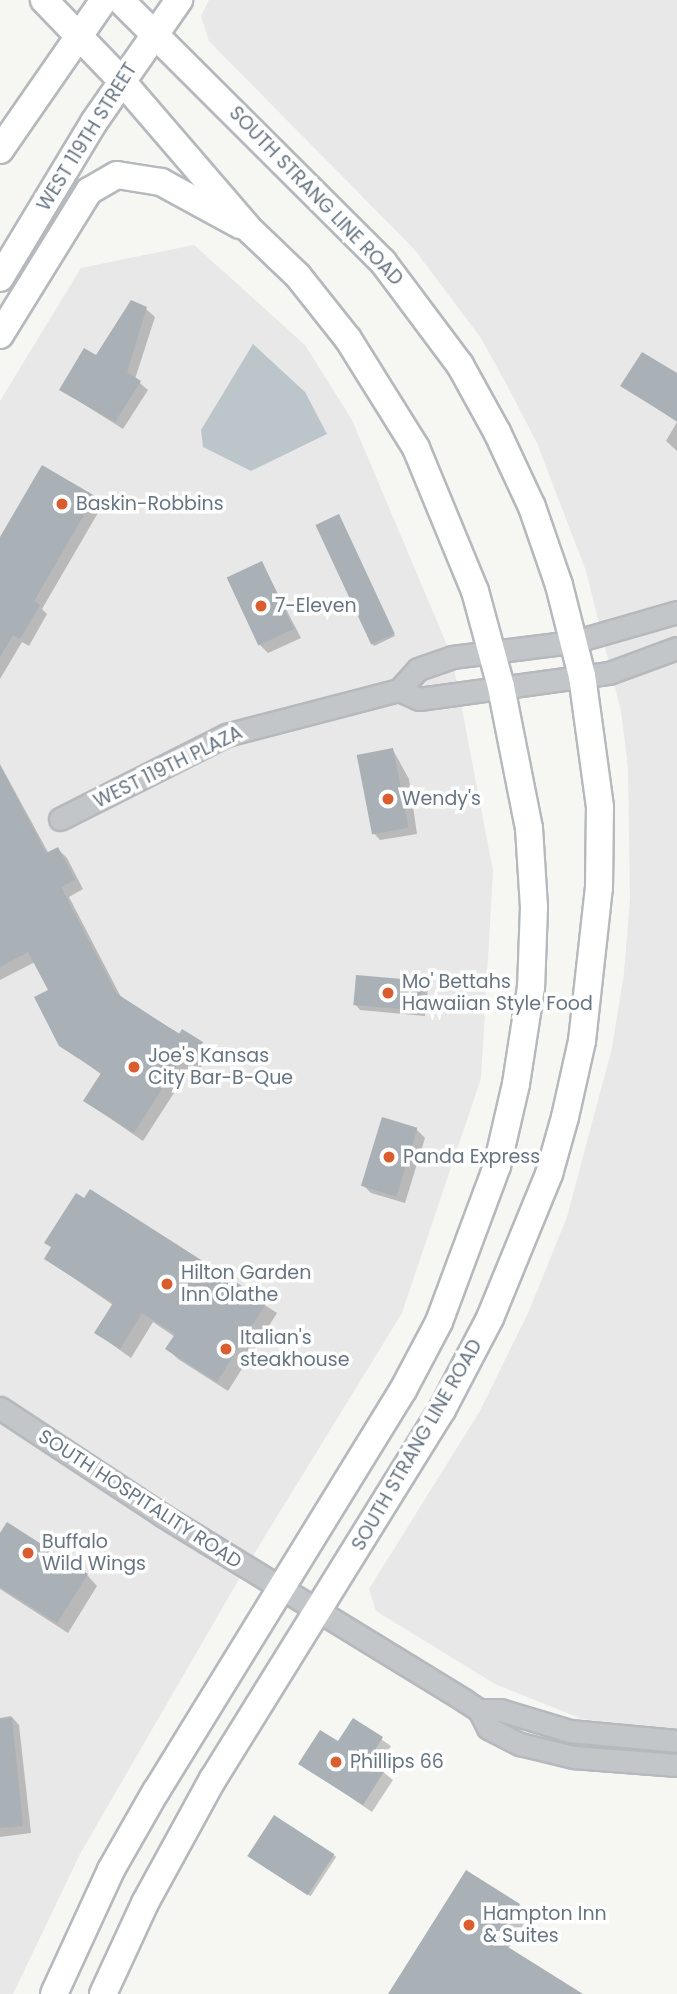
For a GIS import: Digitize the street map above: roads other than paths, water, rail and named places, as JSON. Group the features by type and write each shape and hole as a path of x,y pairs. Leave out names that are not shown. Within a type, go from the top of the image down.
{"main road":[{"name":"SOUTH STRANG LINE ROAD","path":"44,0 121,80 251,231 298,276 342,332 416,448 446,513 502,687 529,828 534,907 531,987 516,1084 500,1152 439,1322 403,1390 111,1870 54,1994"},
{"path":"0,150 39,88 81,38 104,0"},
{"name":"SOUTH STRANG LINE ROAD","path":"103,1994 145,1903 213,1779 442,1410 490,1318 558,1140 582,1041 599,888 600,807 582,676 532,507 466,376 419,304 334,209 120,0"},
{"name":"WEST 119TH STREET","path":"0,278 121,80 179,0"},
{"path":"0,335 89,191 117,175 161,182 251,231"}],"street":[{"name":"WEST 119TH PLAZA","path":"61,819 226,735 399,690 418,668 452,657 573,642 677,612"},
{"name":"WEST 119TH PLAZA","path":"399,690 419,699 608,673 677,648"},
{"name":"SOUTH HOSPITALITY ROAD","path":"0,1408 281,1589 479,1710"},
{"path":"677,1741 570,1731 500,1710 479,1710 488,1728 520,1744 573,1757 677,1765"}],"place":[{"name":"Baskin-Robbins","path":"62,504"},
{"name":"7-Eleven","path":"261,606"},
{"name":"Wendy's","path":"388,799"},
{"name":"Mo' Bettahs Hawaiian Style Food","path":"388,993"},
{"name":"Joe's Kansas City Bar-B-Que","path":"134,1067"},
{"name":"Panda Express","path":"389,1157"},
{"name":"Hilton Garden Inn Olathe","path":"167,1284"},
{"name":"Italian's steakhouse","path":"226,1349"},
{"name":"Buffalo Wild Wings","path":"28,1553"},
{"name":"Phillips 66","path":"336,1762"},
{"name":"Hampton Inn & Suites","path":"469,1925"}]}
